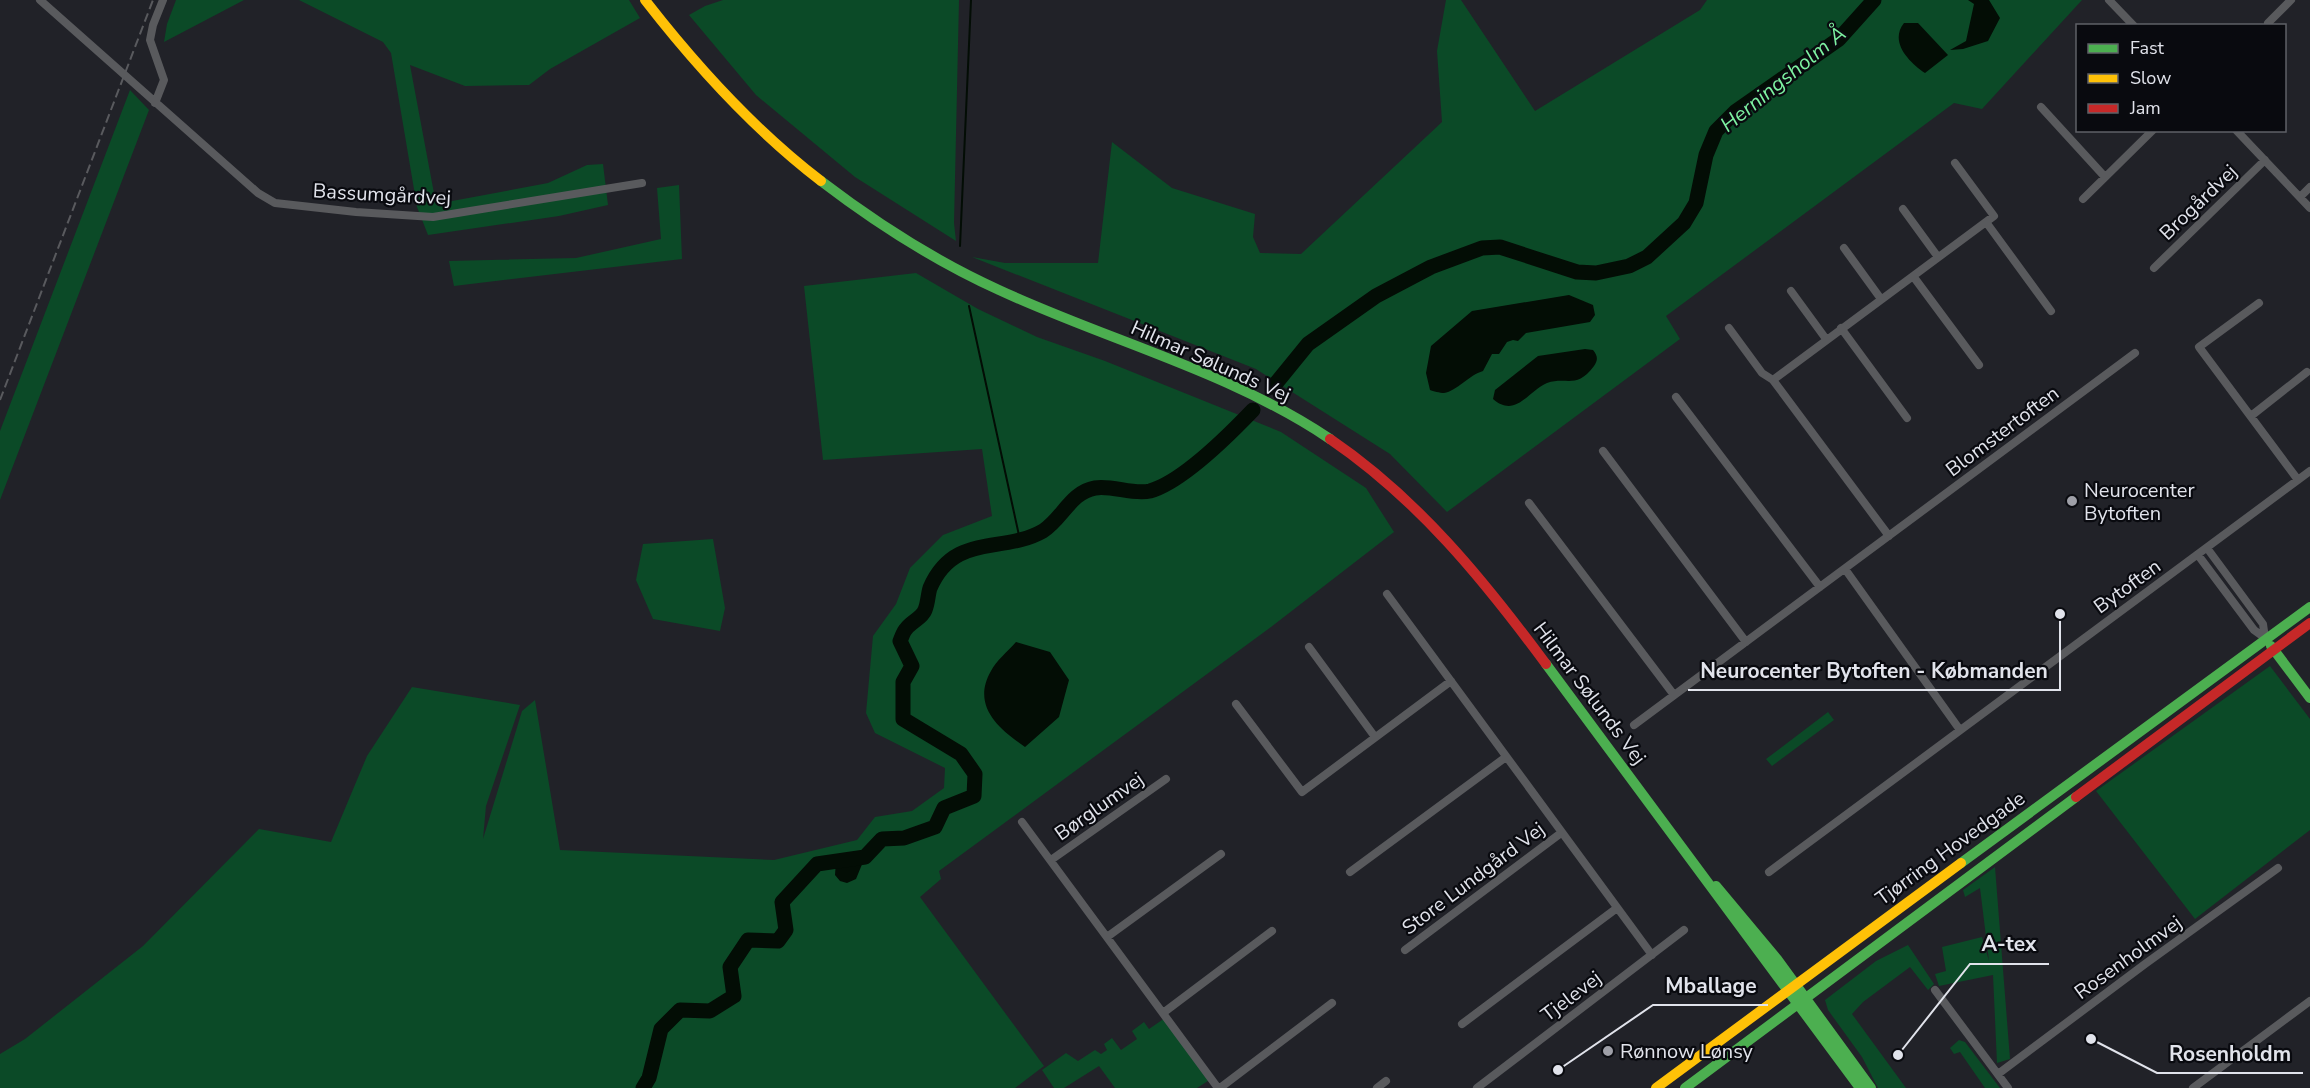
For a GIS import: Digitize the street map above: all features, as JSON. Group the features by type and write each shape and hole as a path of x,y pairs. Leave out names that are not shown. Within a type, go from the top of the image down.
{"street":[{"name":"Bassumgårdvej","path":"40,0 258,193 275,203 356,212 433,217 642,183"},
{"path":"155,104 164,80 150,40 163,0"},
{"name":"Hilmar Sølunds Vej","path":"645,0 694,62 754,126 822,184 886,229 945,264 998,290 1216,378 1252,395 1321,433 1373,471 1413,505 1472,567 1684,849 1726,898 1801,1001"},
{"path":"2109,0 2132,24"},
{"path":"2268,23 2291,0"},
{"path":"2041,108 2105,177"},
{"path":"2083,199 2151,132"},
{"name":"Brogårdvej","path":"2238,132 2310,208"},
{"name":"Brogårdvej","path":"2154,268 2265,160"},
{"path":"1773,380 1994,216 1955,163"},
{"path":"2300,197 2310,188"},
{"path":"1903,209 1938,257"},
{"path":"1986,222 2051,311"},
{"path":"1845,248 1881,298"},
{"path":"1912,276 1979,364"},
{"path":"1791,291 1826,339"},
{"path":"2259,303 2199,347 2298,480"},
{"path":"1729,328 1762,373 1773,380 1889,536"},
{"path":"1841,328 1907,418"},
{"name":"Blomstertoften","path":"1634,725 2135,353"},
{"path":"2251,416 2307,372"},
{"path":"1676,397 1820,587"},
{"path":"1603,451 1746,642"},
{"name":"Bytoften","path":"1769,872 2310,471"},
{"path":"1528,503 1674,695"},
{"path":"2207,548 2263,624 2265,638"},
{"path":"2198,555 2254,630 2265,638 2310,698"},
{"path":"1845,568 1960,730"},
{"name":"Store Lundgård Vej","path":"1387,594 1652,956"},
{"name":"Tjørring Hovedgade","path":"1656,1088 2310,607"},
{"name":"Tjørring Hovedgade","path":"1685,1088 2310,623"},
{"path":"1309,647 1376,737"},
{"path":"1236,704 1302,792 1451,681"},
{"path":"1350,872 1506,757"},
{"name":"Børglumvej","path":"1051,861 1166,779"},
{"name":"Børglumvej","path":"1023,822 1219,1088 1332,1003"},
{"name":"Store Lundgård Vej","path":"1405,950 1562,833"},
{"path":"1107,937 1221,854"},
{"name":"Rosenholmvej","path":"1998,1074 2278,868"},
{"path":"1462,1024 1617,908"},
{"name":"Tjelevej","path":"1477,1088 1684,930"},
{"path":"1163,1013 1272,931"},
{"path":"1935,990 2008,1088"},
{"path":"1801,1001 1860,1088"},
{"path":"1801,1001 1871,1088"},
{"path":"2193,1088 2310,1001"},
{"path":"1377,1088 1386,1082"}],"green space":[{"path":"176,0 244,0 164,42 167,24"},
{"path":"299,0 629,0 640,18 550,69 529,85 465,86 410,65 436,204 548,183 587,165 603,164 608,205 559,216 428,235 417,207 391,53 383,42"},
{"path":"723,0 959,0 954,223 956,241 855,177 756,95 689,15"},
{"path":"1446,0 1461,0 1535,111 1700,10 1707,0 2082,0 1982,109 1954,103 1666,316 1680,339 1447,512 1390,454 1256,369 972,257 1005,263 1098,263 1112,142 1172,188 1255,214 1253,237 1260,253 1301,254 1442,122 1437,51"},
{"path":"130,90 149,110 0,500 0,431"},
{"path":"679,185 682,259 454,286 449,261 576,258 661,239 657,188"},
{"path":"916,273 978,309 1037,337 1105,361 1281,432 1366,488 1394,532 1271,627 939,871 941,879 920,897 1044,1066 1015,1088 0,1088 0,1054 25,1039 143,946 259,829 331,842 367,756 412,687 520,705 486,806 483,839 522,711 535,700 560,850 774,860 857,840 875,817 912,811 944,788 945,768 875,733 866,713 873,636 896,604 910,568 943,535 992,516 982,449 823,460 804,286"},
{"path":"713,539 725,608 720,631 653,619 636,580 643,544"},
{"path":"2270,666 2310,719 2310,830 2195,919 2096,791"},
{"path":"1828,712 1834,720 1772,766 1766,759"},
{"path":"1995,867 2010,1059 1997,1063 1993,975 1939,986 1935,974 1946,971 1942,947 1982,937 1989,961 1980,888 1965,897 1963,890"},
{"path":"1908,945 1934,984 1928,990 1910,967 1863,1002 1852,1014 1906,1088 1878,1088 1862,1057 1828,1010 1825,1000 1876,961"},
{"path":"1165,1018 1211,1079 1197,1088 1115,1088 1099,1066 1064,1088 1054,1088 1042,1070 1066,1053 1078,1061 1095,1050 1101,1054 1107,1050 1104,1044 1112,1038 1121,1050 1137,1039 1132,1031 1144,1022 1149,1029"},
{"path":"1959,1040 1965,1042 2000,1088 1985,1088 1960,1052 1954,1054 1950,1048"}],"shaded area":[{"path":"1968,0 1989,0 2000,18 1988,41 1963,49 1950,50 1966,41 1974,4"},
{"path":"1904,23 1918,23 1948,55 1925,73 1907,57 1900,44 1900,30"},
{"path":"1569,295 1593,305 1595,315 1590,322 1526,333 1518,341 1507,342 1499,354 1492,354 1483,371 1449,392 1430,390 1426,373 1431,346 1472,311"},
{"path":"1585,349 1593,350 1597,360 1582,378 1547,383 1515,405 1501,404 1493,399 1495,390 1538,356"},
{"path":"1016,642 1050,652 1069,680 1059,717 1025,747 998,724 986,706 984,695 993,667"},
{"path":"865,857 856,879 847,883 840,881 835,875 836,861"}],"waterway":[{"path":"960,246 971,0"},
{"name":"Herningsholm Å","path":"1273,387 1308,344 1376,296 1431,267 1482,248 1500,247 1577,272 1596,273 1629,266 1647,257 1684,223 1696,203 1706,155 1716,131 1735,112 1839,39 1874,0"},
{"path":"969,306 1020,540"},
{"name":"Herningsholm Å","path":"643,1088 649,1078 661,1029 680,1010 710,1011 734,996 730,967 748,940 778,941 786,930 782,902 817,864 865,857 882,839 904,838 935,827 944,808 974,796 975,774 961,754 903,719 903,682 912,666 900,641 905,630 924,613 930,588 940,570 952,559 966,551 1028,538 1043,531 1073,500 1087,491 1102,487 1143,492 1163,486 1191,468 1253,410"}],"railway":[{"path":"0,400 153,0"}],"traffic: fast":[{"path":"821,181 863,212 975,279 1041,308 1210,375 1291,415 1330,439"},
{"path":"1961,863 2310,607"},
{"path":"2271,646 2310,698"},
{"path":"1546,664 1860,1088"},
{"path":"1685,1088 2076,797"},
{"path":"1716,886 1777,959 1871,1088"}],"traffic: slow":[{"path":"645,0 685,49 749,119 821,181"},
{"path":"1656,1088 1961,863"}],"traffic: jam":[{"path":"1330,439 1392,488 1447,542 1498,601 1546,664"},
{"path":"2076,797 2310,623"}],"place":[{"name":"Neurocenter Bytoften","path":"2072,501"},
{"name":"Neurocenter Bytoften - Købmanden","path":"2060,614"},
{"name":"Rosenholdm","path":"2091,1039"},
{"name":"Rønnow Lønsy","path":"1608,1051"},
{"name":"A-tex","path":"1898,1055"},
{"name":"Mballage","path":"1558,1070"}]}
